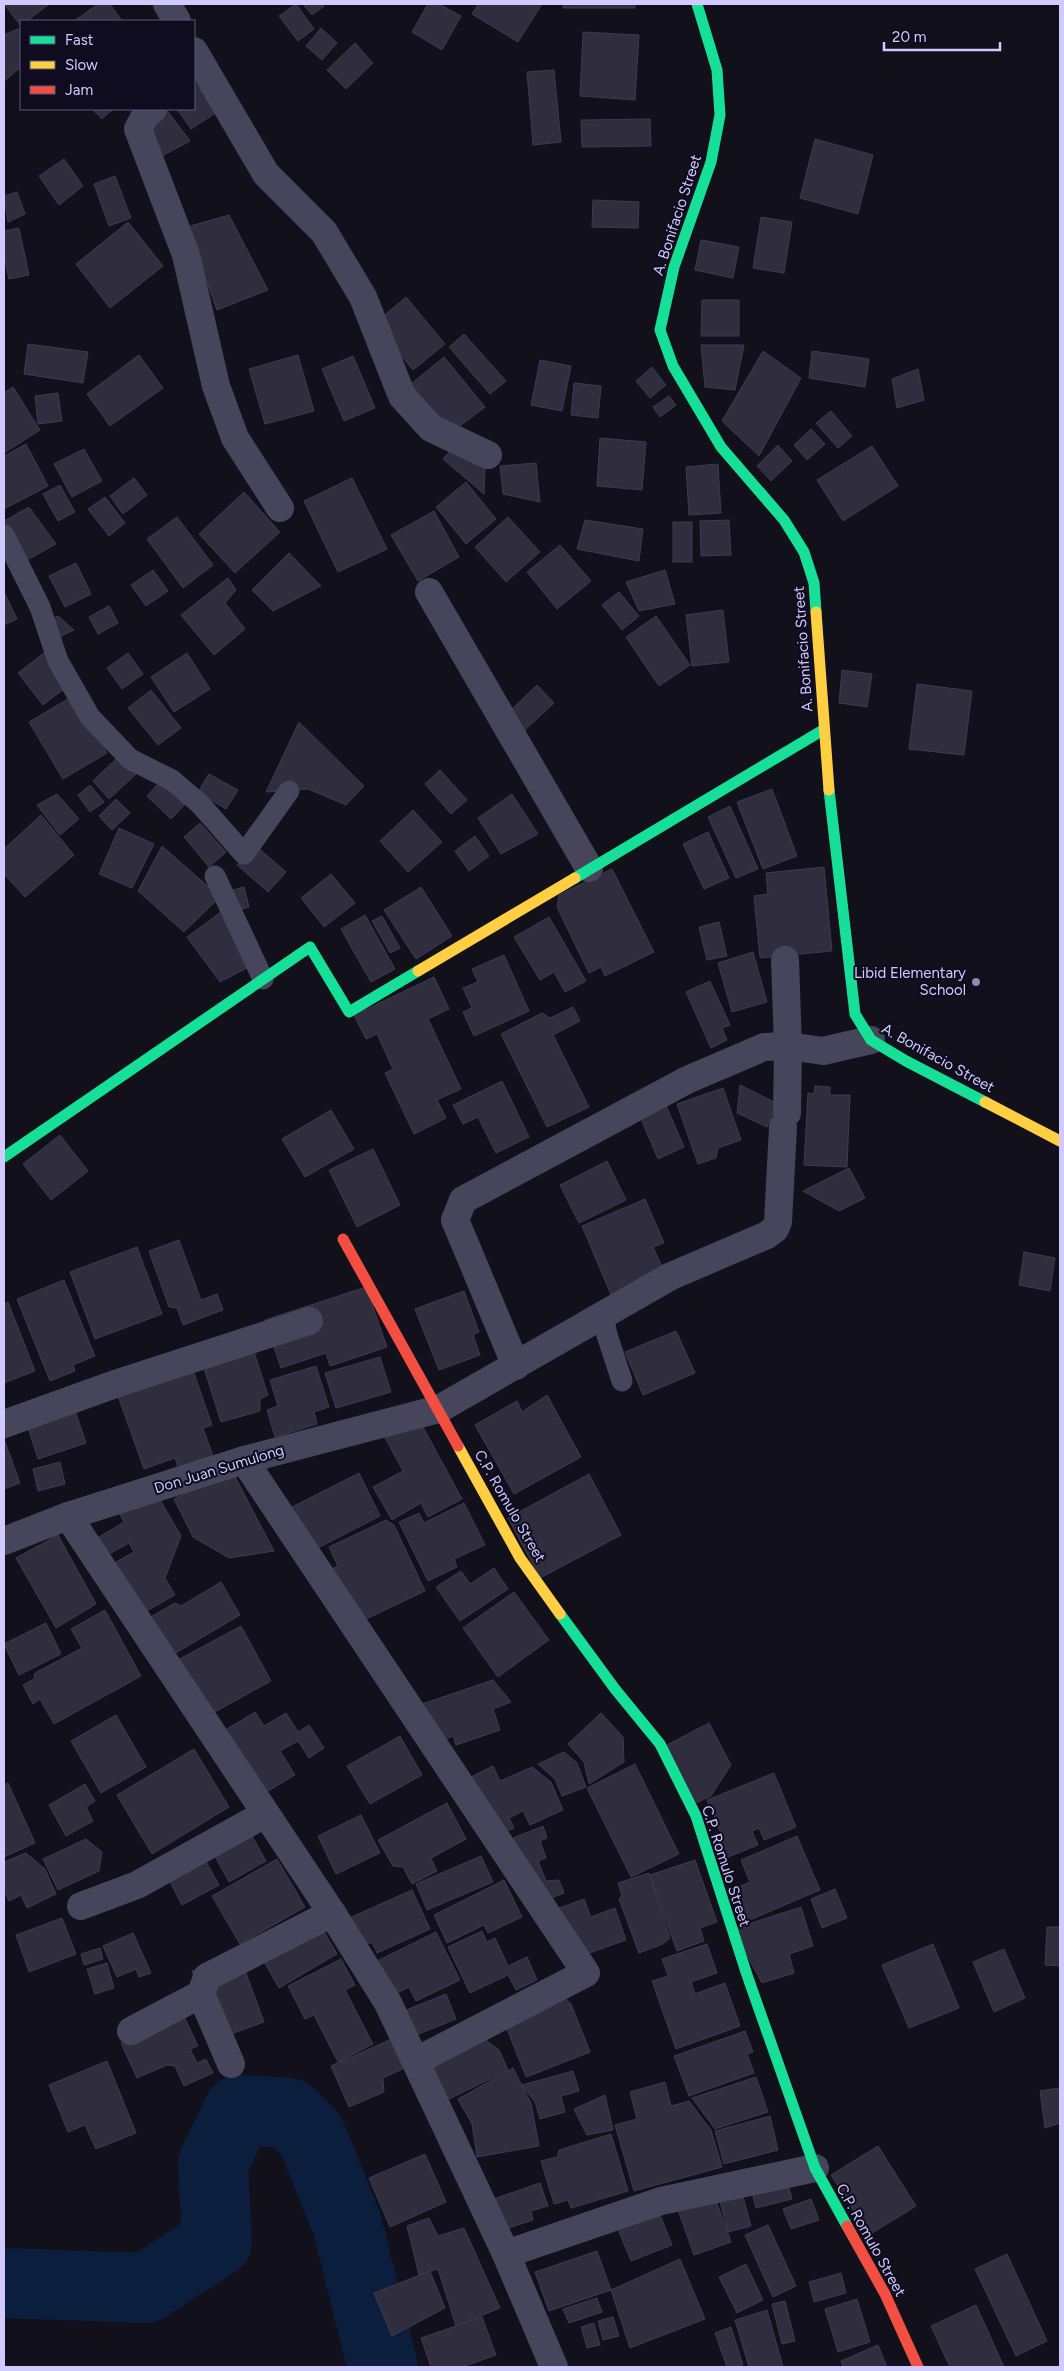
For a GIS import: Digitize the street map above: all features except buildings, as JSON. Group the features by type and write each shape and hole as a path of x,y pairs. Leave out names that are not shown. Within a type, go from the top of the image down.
{"street":[{"path":"167,4 176,20"},
{"name":"A. Bonifacio Street","path":"697,4 717,70 720,115 711,162 674,267 660,330 672,366 721,448 784,520 804,552 814,583 823,730 836,863 856,1014 871,1040 906,1061 1060,1141"},
{"path":"197,63 266,174 324,232 363,297 402,396 431,428 488,455"},
{"path":"152,110 144,116 138,129 186,255 216,386 234,438 280,508"},
{"path":"429,592 589,868"},
{"path":"4,1157 310,947 349,1012 823,730"},
{"path":"785,960 788,1046"},
{"path":"516,1366 455,1220 463,1200 687,1080 764,1046 788,1046 823,1051 871,1040"},
{"name":"Don Juan Sumulong","path":"4,1541 68,1516 244,1460 439,1409 671,1276 755,1241 775,1229 778,1222 788,1046"},
{"name":"C.P. Romulo Street","path":"343,1239 520,1558 615,1689 660,1744 696,1816 746,1975 815,2168 885,2294 918,2367"},
{"path":"4,1424 118,1383 309,1321"},
{"path":"244,1460 586,1973 416,2061"},
{"path":"68,1516 332,1913 388,2003 506,2254 554,2367"},
{"path":"81,1906 137,1885 265,1814"},
{"path":"132,2031 201,1994 207,1977 332,1913"},
{"path":"201,1994 231,2064"},
{"path":"506,2254 661,2201 815,2168"}],"lane":[{"path":"4,535 40,607 58,661 90,717 130,759 172,780 200,804 244,854 289,791"},
{"path":"214,876 263,979"},
{"path":"604,1315 607,1335 622,1381"}],"waterway":[{"path":"4,2283 146,2288 217,2242 213,2163 239,2110 289,2113 311,2135 347,2224 383,2367"}],"traffic: fast":[{"path":"697,4 717,70 720,115 711,162 674,267 660,330 673,366 721,447 784,520 804,552 814,583 816,612"},
{"path":"575,878 823,730"},
{"path":"829,790 855,1014 871,1040 906,1061 985,1102"},
{"path":"4,1157 310,947 349,1012 418,971"},
{"path":"560,1614 615,1689 660,1744 696,1816 747,1975 815,2168 847,2226"}],"traffic: slow":[{"path":"816,612 829,790"},
{"path":"418,971 575,878"},
{"path":"985,1102 1060,1141"},
{"path":"458,1446 520,1558 560,1614"}],"traffic: jam":[{"path":"343,1239 458,1446"},
{"path":"847,2226 885,2294 918,2367"}],"place":[{"name":"Libid Elementary School","path":"976,982"}]}
